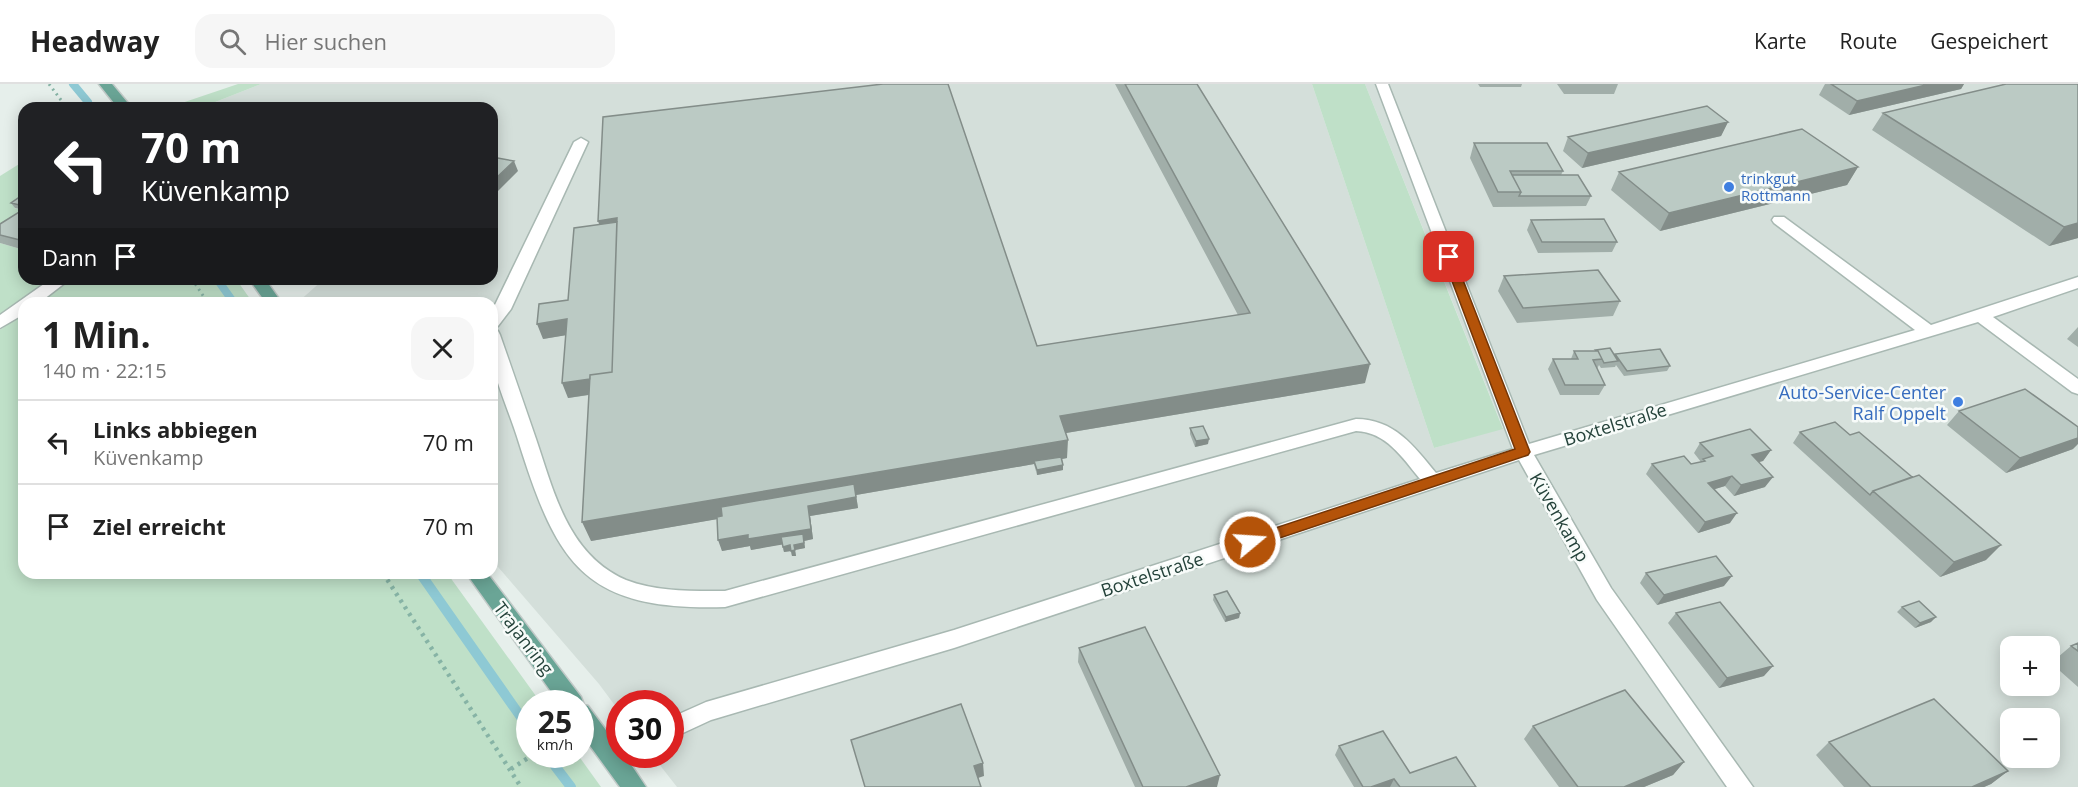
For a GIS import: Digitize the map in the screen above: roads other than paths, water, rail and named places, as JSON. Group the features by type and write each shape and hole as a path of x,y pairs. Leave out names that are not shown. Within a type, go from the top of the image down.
{"main road":[{"path":"105,84 120,102"},
{"name":"Trajanring","path":"480,579 563,690"},
{"path":"594,728 606,741"},
{"path":"626,768 634,787"}],"street":[{"name":"Küvenkamp","path":"1382,84 1523,452 1604,594 1741,787"},
{"path":"498,315 503,309 581,142"},
{"path":"1779,220 1927,330"},
{"name":"Boxtelstraße","path":"684,722 706,712 954,639 1523,452 1980,316 2078,282"},
{"path":"36,297 54,285"},
{"path":"0,323 18,310"},
{"path":"1980,316 2078,388"},
{"path":"498,353 548,503 572,550 589,567 613,582 636,591 669,599 693,601 726,599 1356,425 1374,425 1390,434 1432,482"}],"waterway":[{"path":"73,84 88,102"},
{"path":"221,285 230,297"},
{"path":"424,579 516,710"},
{"path":"557,768 571,787"}],"place":[{"name":"trinkgut Rottmann","path":"1729,187"},
{"name":"Auto-Service-Center Ralf Oppelt","path":"1958,402"}]}
